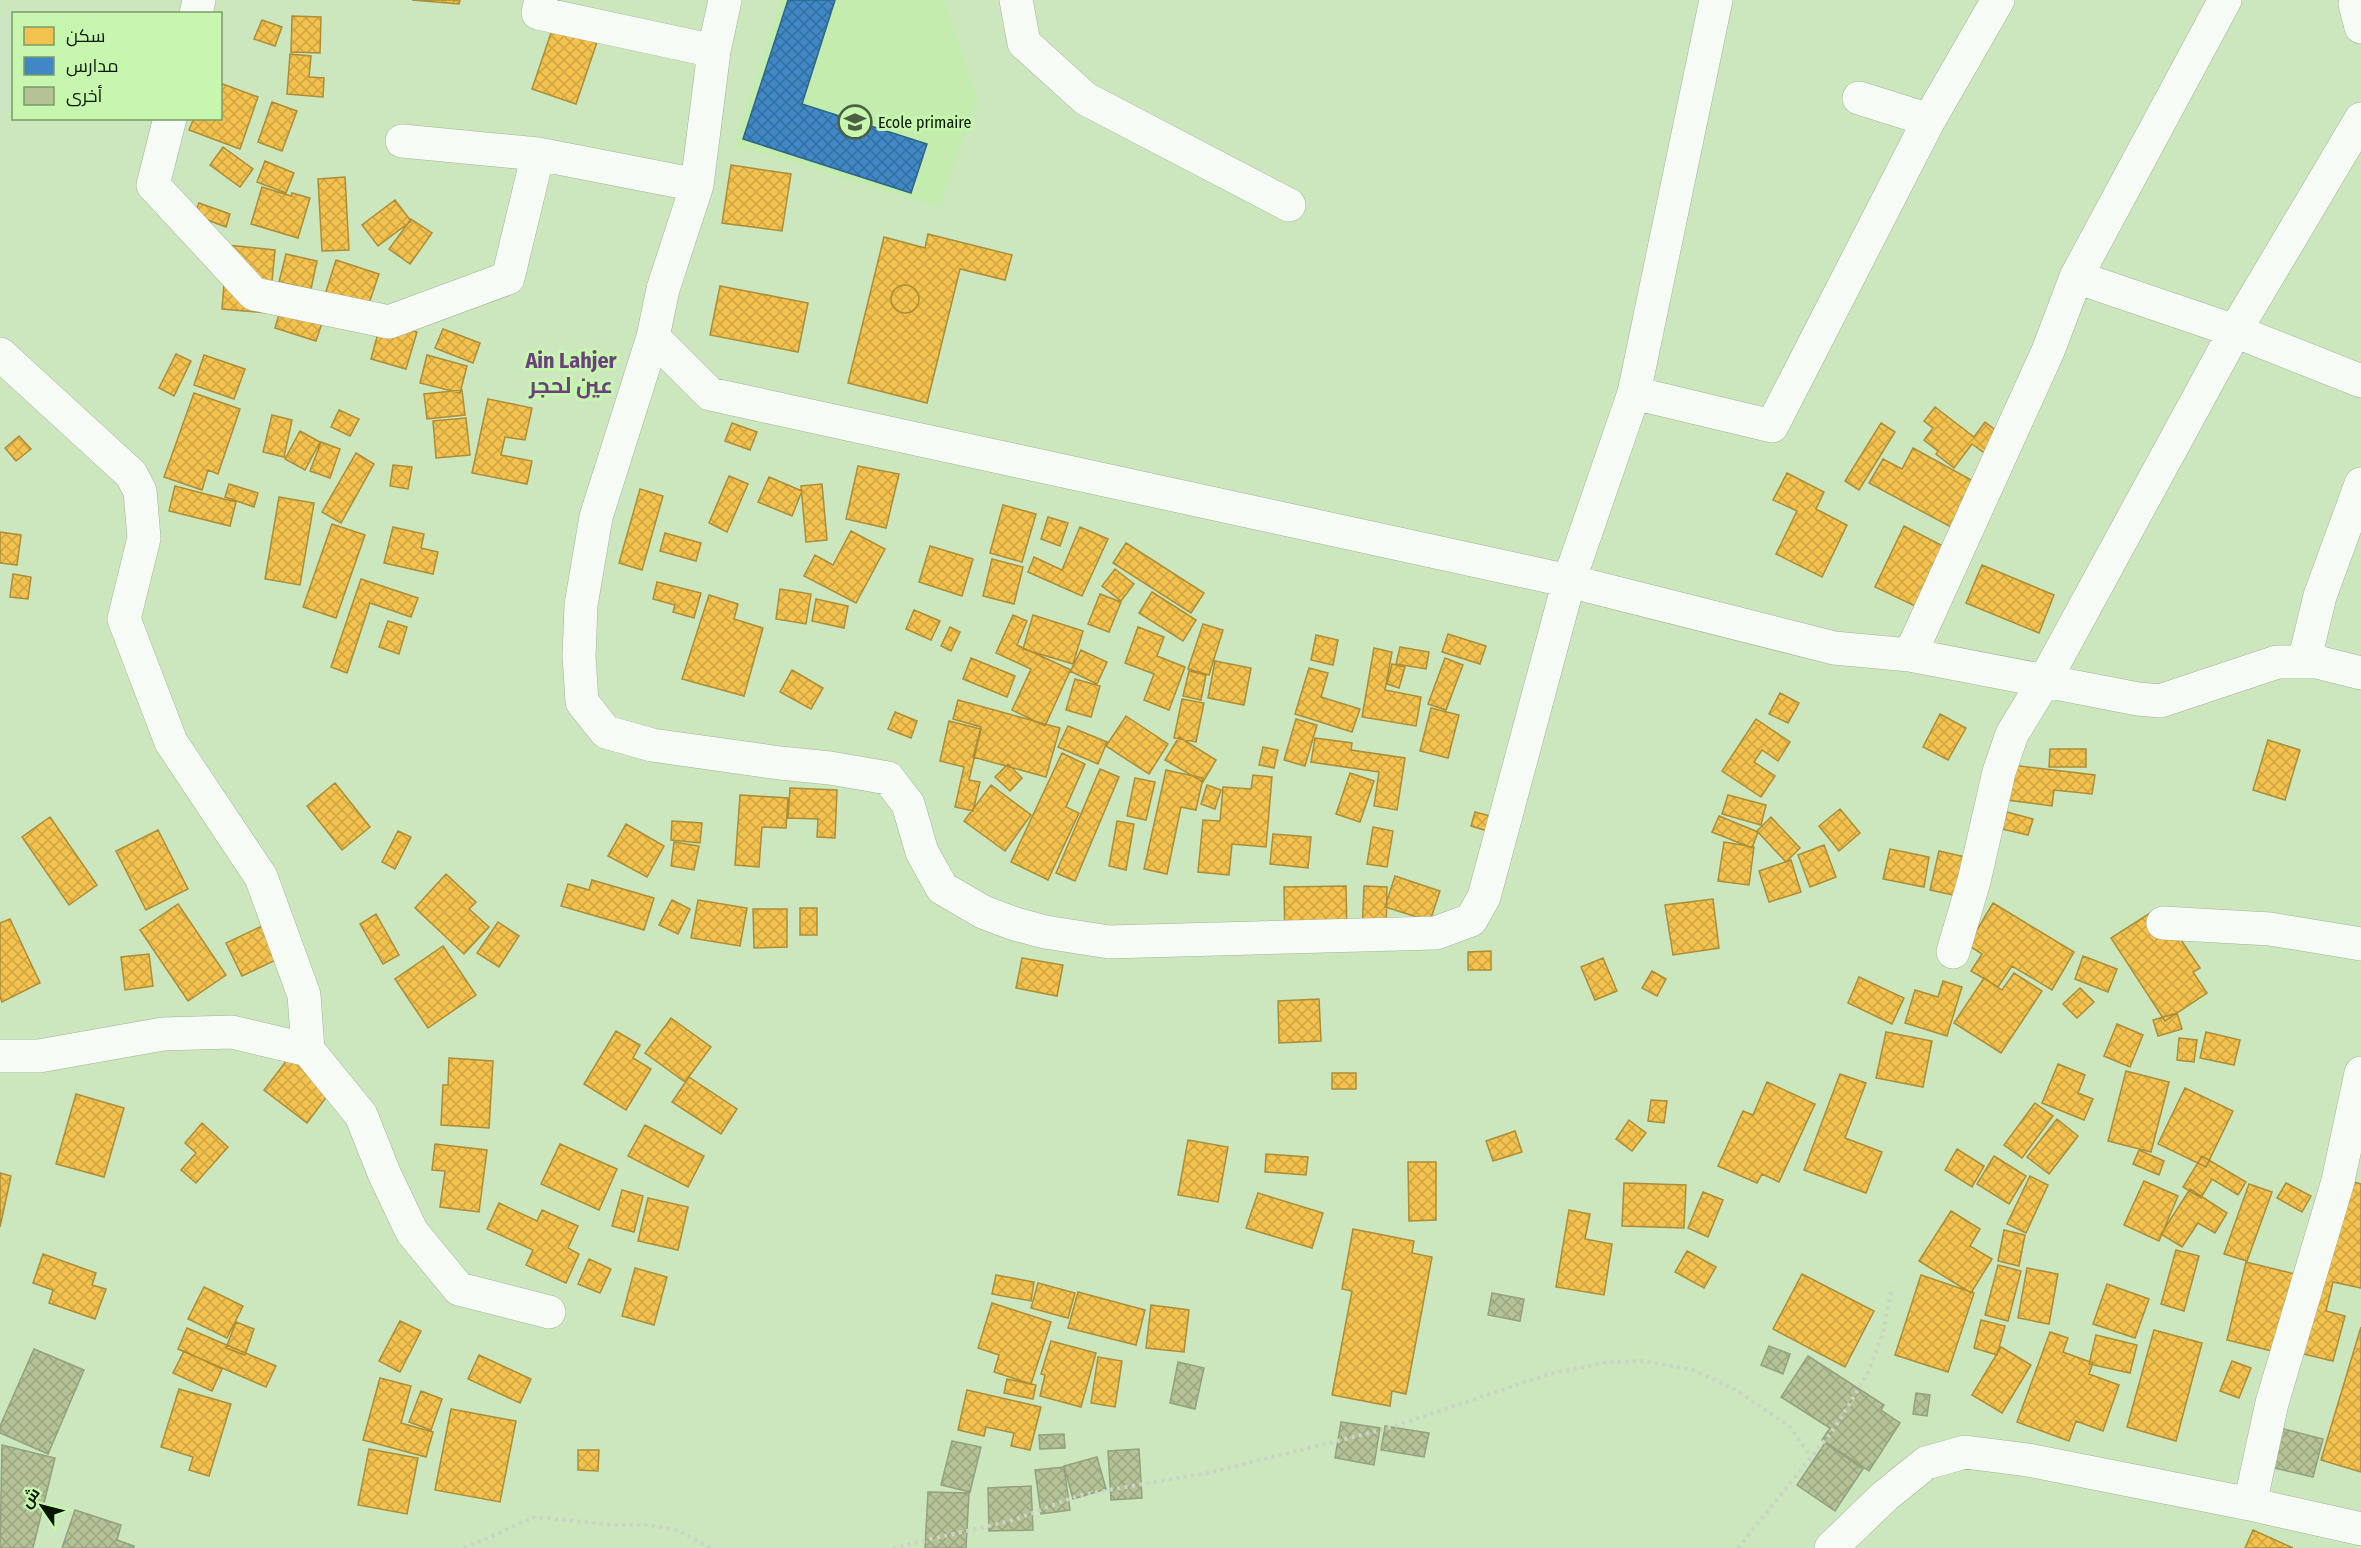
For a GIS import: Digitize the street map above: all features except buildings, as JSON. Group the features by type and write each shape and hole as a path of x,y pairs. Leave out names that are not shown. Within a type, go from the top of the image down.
{"street":[{"path":"541,0 538,13 714,51"},
{"path":"725,0 714,51 697,185 663,289 653,337 596,518 581,605 579,656 582,702 606,732 652,745 830,768 888,778 908,804 922,852 942,888 983,912 1015,924 1045,932 1109,942 1436,933 1471,920 1484,897 1569,580 1634,393 1716,0"},
{"path":"1016,0 1024,43 1086,99 1289,206"},
{"path":"1634,393 1772,426 1929,120 1998,0"},
{"path":"1910,655 2048,351 2076,277 2225,0"},
{"path":"1859,98 1929,120"},
{"path":"1953,952 1974,881 1999,772 2012,734 2045,680 2235,331 2361,119"},
{"path":"169,120 153,185 254,294 389,322 508,278 538,154"},
{"path":"402,141 538,154 697,185"},
{"path":"2076,277 2235,331 2361,381"},
{"path":"653,337 710,394 1569,580 1834,648 1910,655 2138,699 2160,701 2277,663 2317,662 2361,673"},
{"path":"0,354 131,474 140,491 144,538 124,619 171,742 261,878 304,994 308,1050 362,1115 384,1173 412,1232 459,1289 549,1312"},
{"path":"2304,662 2320,596 2361,484"},
{"path":"2163,923 2270,929 2361,944"},
{"path":"0,1056 39,1056 163,1034 232,1032 308,1050"},
{"path":"2250,1504 2272,1403 2338,1181 2361,1073"},
{"path":"1831,1548 1885,1496 1926,1463 1965,1452 2028,1460 2250,1504 2342,1534"}],"path":[{"path":"1738,1548 1834,1429 1867,1375 1883,1333 1892,1287"},
{"path":"893,1548 1014,1520 1080,1495 1206,1473 1386,1429 1549,1374 1608,1362 1645,1361 1693,1370 1736,1390 1790,1427 1811,1457"},
{"path":"464,1548 535,1516 615,1525 650,1525 677,1530 711,1548"}],"shaded area":[{"name":"Ecole primaire","path":"781,0 945,0 978,99 939,207 734,145"}],"place":[{"name":"Ecole primaire","path":"855,122"}],"district":[{"name":"Ain Lahjer عين لحجر","path":"571,372"}]}
